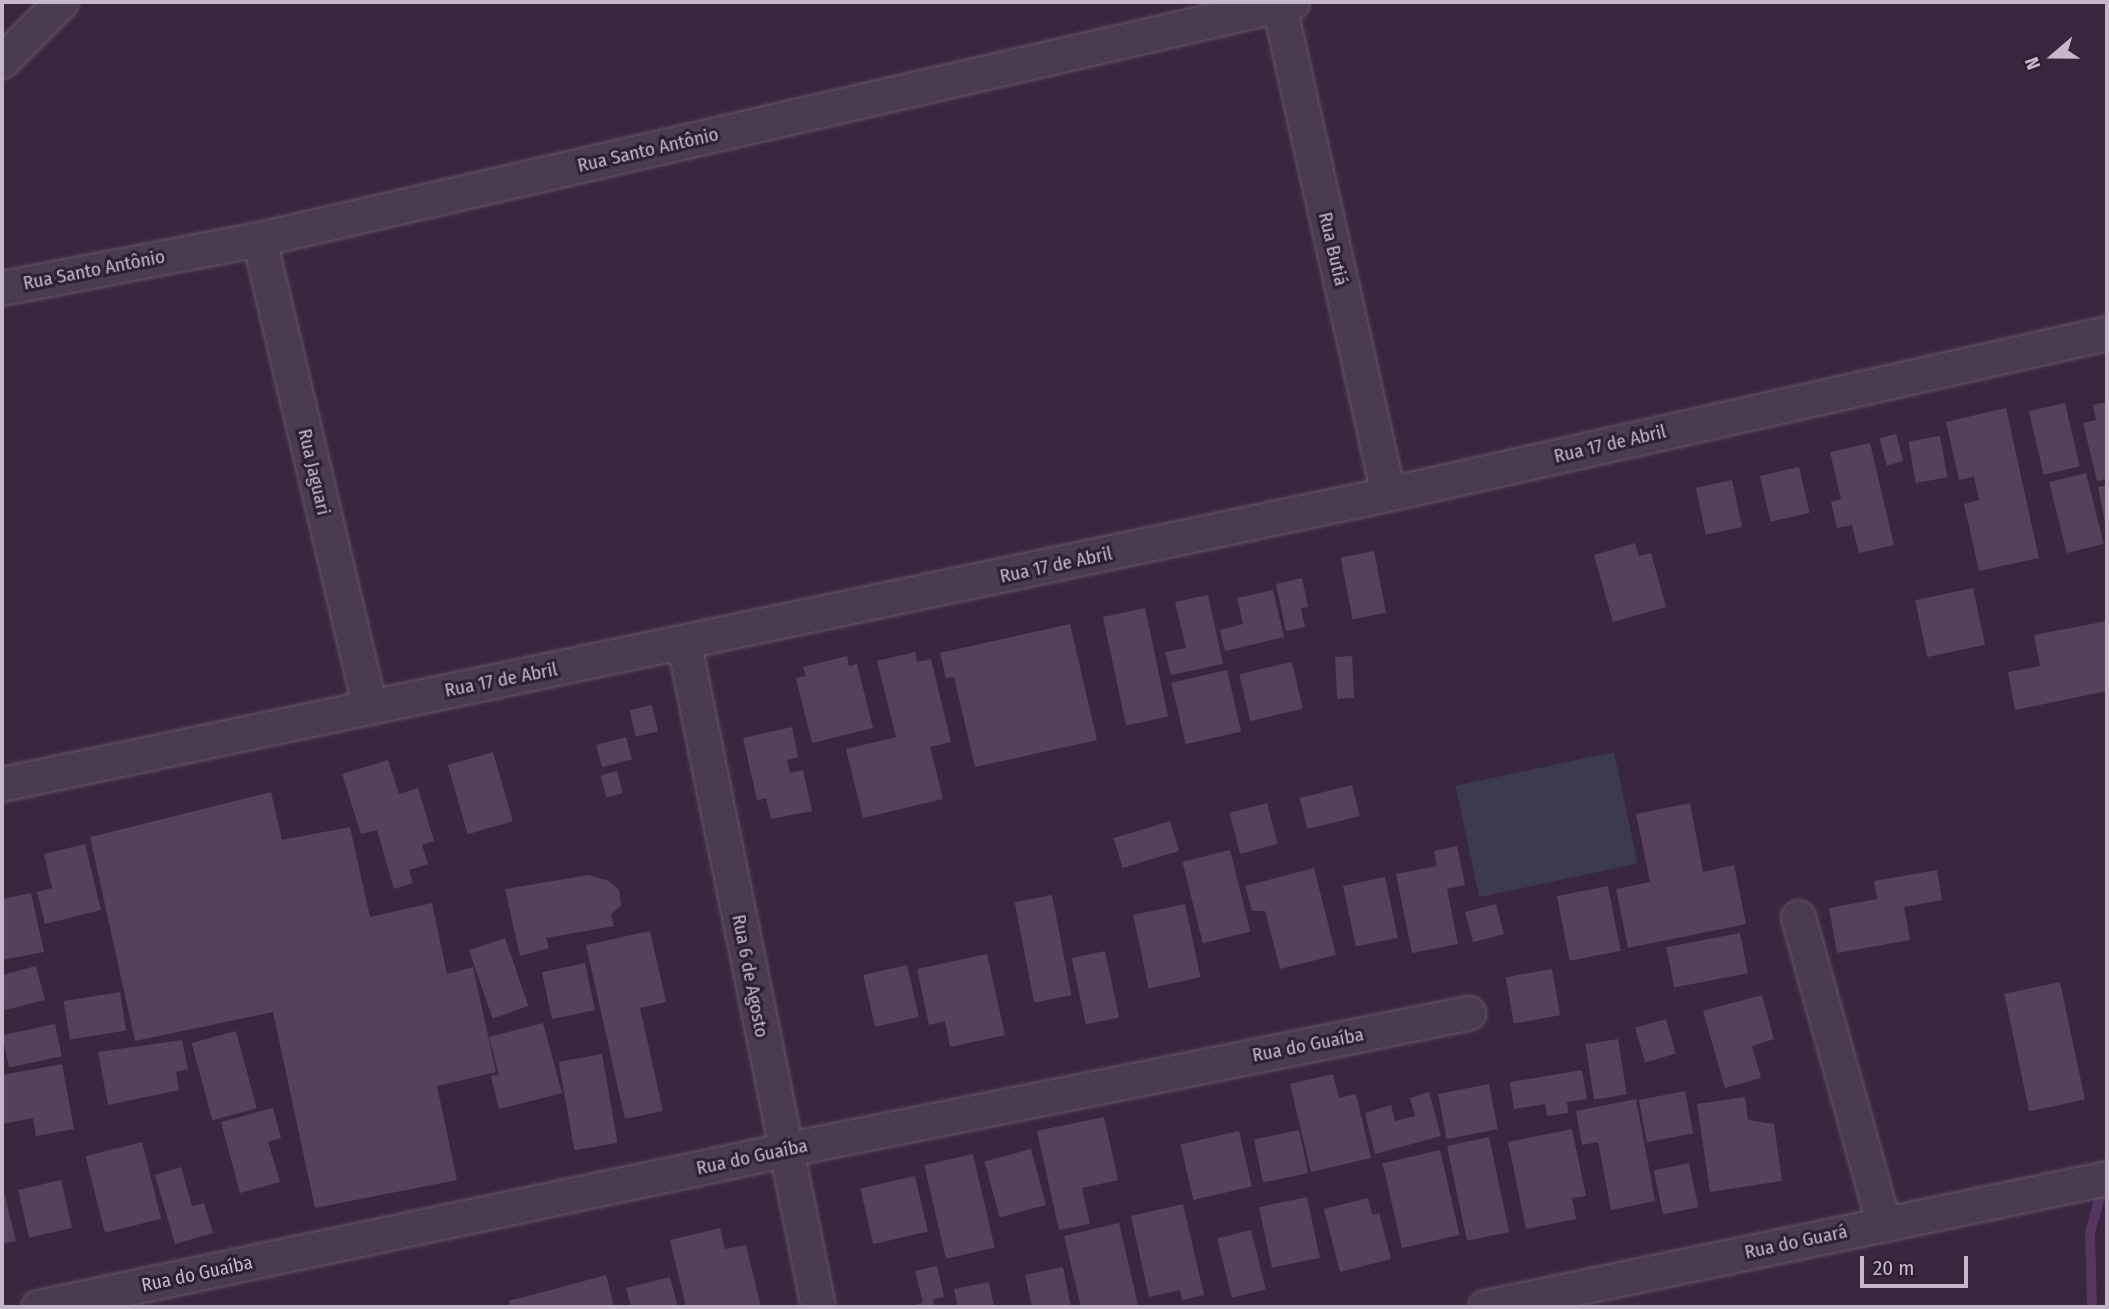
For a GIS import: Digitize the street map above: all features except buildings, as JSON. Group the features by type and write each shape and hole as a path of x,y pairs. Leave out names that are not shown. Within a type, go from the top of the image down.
{"street":[{"path":"2,61 61,2"},
{"name":"Rua Santo Antônio","path":"2,288 259,239 1285,3"},
{"name":"Rua Butiá","path":"1285,3 1388,494"},
{"name":"Rua Jaguari","path":"259,239 369,706"},
{"name":"Rua 17 de Abril","path":"2,784 369,706 684,644 1388,494 2107,333"},
{"name":"Rua 6 de Agosto","path":"684,644 784,1150 818,1307"},
{"path":"1798,917 1884,1224"},
{"name":"Rua do Guaíba","path":"38,1307 784,1150 1468,1013"},
{"name":"Rua do Guará","path":"1485,1307 2107,1178"}],"shaded area":[{"path":"1614,752 1638,864 1479,897 1456,786"}],"waterway":[{"path":"2092,1307 2090,1233 2104,1182"}]}
